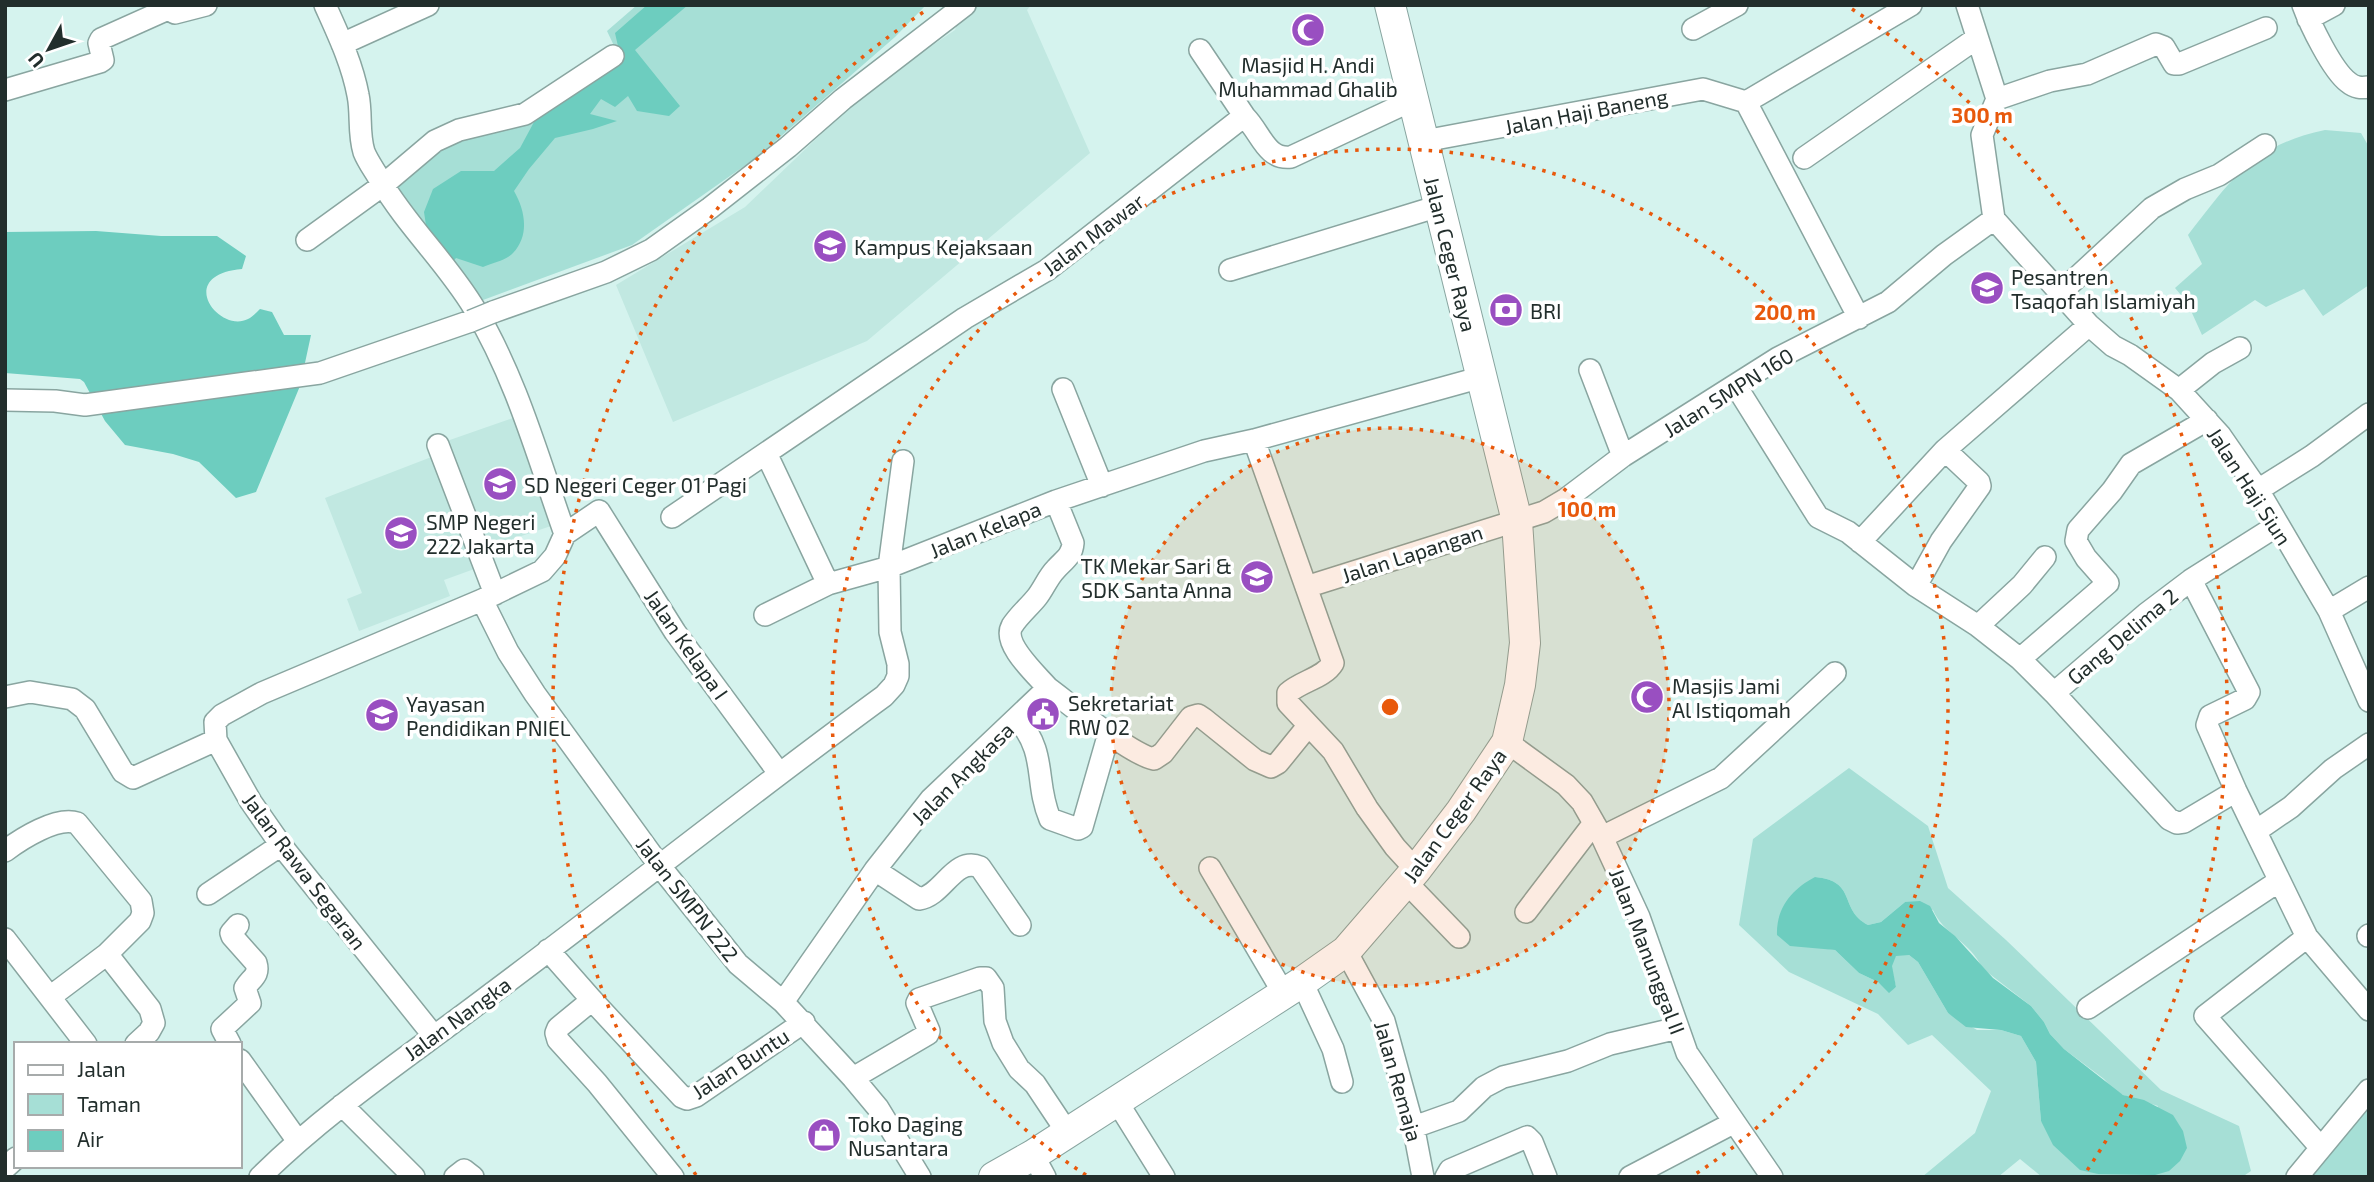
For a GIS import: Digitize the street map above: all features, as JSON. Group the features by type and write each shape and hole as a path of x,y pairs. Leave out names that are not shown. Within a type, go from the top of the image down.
{"main road":[{"name":"Jalan Ceger Raya","path":"1020,1170 1067,1132 1293,988 1346,951 1411,876 1461,811 1507,742 1520,685 1525,643 1517,521 1391,5"}],"street":[{"path":"5,697 30,692 72,699 85,709 118,766 133,778 216,740 215,722 222,715 262,693 489,597 542,571 549,565 565,534 519,402 485,326 473,306 398,208 365,153 358,125 359,98 342,44 325,5"},
{"path":"342,44 428,5"},
{"path":"1693,29 1737,5"},
{"path":"1967,5 1997,99 1982,135 1994,219"},
{"path":"2334,5 2305,12 2328,56 2346,82 2358,88 2369,87"},
{"path":"5,90 100,62 103,60 99,43 101,39 119,29 168,9 175,13 207,7"},
{"path":"5,401 55,401 85,405 320,373 606,272 651,250 710,208 788,147 842,99 961,7"},
{"path":"1859,318 1746,102 1903,7"},
{"path":"1997,99 2050,82 2087,74 2156,44 2164,47 2174,64 2179,64 2266,28"},
{"path":"1804,158 1977,38"},
{"path":"1200,50 1271,153 1280,158 1291,157 1415,99"},
{"path":"307,240 383,186 435,141 459,130 525,114 613,56"},
{"name":"Jalan Haji Baneng","path":"1424,141 1703,89 1746,102"},
{"name":"Jalan Mawar","path":"672,517 965,318 1047,270 1245,117"},
{"path":"2059,294 2152,208 2185,189 2219,175 2265,145"},
{"path":"1230,270 1439,206"},
{"name":"Jalan Haji Siun","path":"1994,219 2089,325 2113,346 2179,390 2220,435 2258,490 2329,611 2369,701"},
{"name":"Jalan SMPN 160","path":"1517,521 1544,512 1566,499 1623,456 1778,358 1888,302 1944,255 1994,219"},
{"path":"1860,542 1945,450 2089,325"},
{"path":"2179,390 2213,363 2240,348"},
{"path":"1590,370 1623,456"},
{"name":"Jalan Kelapa","path":"765,615 828,584 889,567 1056,501 1204,451 1254,440 1482,377"},
{"path":"1736,386 1818,517 1848,532 1916,586 1979,626 2020,659 2169,819 2178,823 2184,822 2236,791"},
{"path":"1063,389 1102,486"},
{"path":"2258,490 2312,456 2369,414"},
{"path":"2020,659 2108,583 2086,558 2076,541 2078,530 2132,464 2207,421"},
{"path":"1254,440 1333,663 1327,671 1297,685 1289,693 1288,703 1333,751 1411,876 1459,937"},
{"name":"Jalan SMPN 222","path":"438,445 508,652 535,694 659,865 738,964 804,1022 878,1108 920,1177"},
{"path":"1916,586 1941,541 1980,486 1945,450"},
{"path":"766,453 828,584"},
{"path":"659,865 884,696 894,685 898,676 898,664 890,632 889,567 903,461"},
{"path":"1056,501 1073,543 1073,550 1054,571 1009,634 1012,646 1048,688 1146,758 1154,759 1163,753 1191,717 1198,715 1255,760 1271,767 1278,763 1308,726"},
{"name":"Jalan Kelapa I","path":"565,534 599,511 675,632 779,773"},
{"name":"Jalan Lapangan","path":"1307,587 1517,521"},
{"name":"Gang Delima 2","path":"2054,693 2146,614 2191,580 2278,526"},
{"path":"1979,626 2022,585 2045,557"},
{"path":"2191,580 2249,692 2245,699 2207,720 2236,791 2308,937 2369,1010"},
{"path":"2329,611 2369,587"},
{"path":"1526,912 1598,830 1721,778 1835,673"},
{"name":"Jalan Angkasa","path":"783,1002 875,870 931,799 1048,688"},
{"path":"1017,718 1027,730 1038,752 1043,793 1050,819 1078,829 1082,827 1109,733"},
{"name":"Jalan Rawa Segaran","path":"216,740 251,802 281,845 433,1035"},
{"name":"Jalan Manunggal II","path":"1507,742 1566,785 1582,802 1639,917 1687,1053 1772,1177"},
{"path":"2256,831 2291,807 2333,769 2369,744"},
{"path":"5,851 26,836 69,820 77,823 141,901 143,913 140,921 107,954 50,997"},
{"path":"208,894 281,845"},
{"path":"875,870 919,899 931,895 963,865 973,864 980,867 1020,925"},
{"name":"Jalan Nangka","path":"260,1177 297,1140 659,865"},
{"path":"1210,868 1333,1049 1342,1082"},
{"path":"2088,1008 2279,881"},
{"path":"229,1042 222,1029 250,1003 245,988 258,969 256,963 232,936 231,933 238,925"},
{"path":"2308,937 2205,1016 2321,1148"},
{"path":"5,939 84,1042"},
{"path":"548,950 592,1000 558,1028 558,1040 597,1083 673,1177"},
{"name":"Jalan Remaja","path":"1346,951 1384,1021 1413,1128 1423,1177"},
{"path":"107,954 150,1009 154,1023 138,1042"},
{"path":"853,1078 928,1034 917,1003 919,999 986,978 993,988 995,1021 1003,1042 1019,1069 1035,1084 1067,1132"},
{"name":"Jalan Buntu","path":"592,1000 682,1097 687,1099 696,1096 804,1022"},
{"path":"1413,1128 1458,1111 1484,1087 1503,1077 1568,1061 1611,1044 1678,1028"},
{"path":"242,1063 297,1140"},
{"path":"2297,1177 2369,1090"},
{"path":"1116,1100 1164,1177"},
{"path":"342,1105 414,1177"},
{"path":"1630,1177 1733,1123"},
{"path":"1446,1177 1450,1170 1527,1137 1532,1142 1546,1177"},
{"path":"456,1177 464,1170 473,1177"}],"shaded area":[{"name":"Kampus Kejaksaan","path":"964,5 1031,5 1027,10 1090,153 867,341 673,422 616,285 745,207 868,89 955,30"},
{"name":"SD Negeri Ceger 01 Pagi","path":"519,416 554,525 483,549 444,442"},
{"name":"SMP Negeri 222 Jakarta","path":"434,456 477,568 444,580 450,596 359,631 347,599 362,593 325,498"}],"green space":[{"path":"637,5 926,5 895,37 757,157 632,245 475,303 378,185 427,151 525,114 616,50 607,31"},
{"path":"2325,130 2361,133 2369,147 2369,285 2323,316 2304,289 2266,307 2255,300 2202,335 2187,302 2175,288 2202,264 2188,235 2231,182 2261,155 2279,145"},
{"path":"1849,768 1928,826 1948,888 2006,940 2161,1090 2239,1126 2251,1171 2242,1177 2042,1177 2020,1159 1998,1177 1922,1177 1975,1133 1991,1091 1932,1035 1908,1045 1878,1014 1789,972 1739,925 1753,839","holes":["1815,877 1828,880 1843,890 1853,911 1868,925 1881,922 1905,902 1933,910 1943,926 1972,952 1982,968 2031,1006 2064,1049 2104,1079 2114,1090 2158,1106 2122,1173 2098,1174 2041,1121 2036,1062 2021,1036 2001,1030 1977,1030 1948,1013 1918,962 1909,955 1896,955 1891,966 1896,987 1889,992 1878,982 1859,973 1835,950 1815,947"]},
{"path":"2369,1090 2369,1177 2297,1177"}],"water":[{"path":"647,5 688,5 635,50 680,106 669,116 637,111 628,96 615,107 601,99 590,114 617,121 555,138 514,191 521,206 524,230 513,253 483,267 456,258 452,263 427,232 424,212 433,189 461,171 494,171 520,148 534,122 620,55 615,33"},
{"path":"96,231 161,236 217,236 246,256 242,269 222,273 210,281 206,291 215,311 225,318 237,321 248,319 260,309 272,312 284,335 311,335 300,386 256,492 236,498 199,462 125,445 105,421 80,379 5,373 5,232"},
{"path":"1815,877 1837,884 1859,919 1868,925 1881,922 1905,902 1920,901 1930,906 1939,923 1955,936 1993,978 2031,1006 2064,1049 2123,1095 2144,1100 2173,1115 2183,1131 2187,1148 2180,1161 2169,1171 2155,1175 2098,1174 2080,1170 2053,1145 2041,1121 2036,1062 2021,1036 2001,1030 1966,1027 1948,1013 1918,962 1909,955 1896,956 1892,966 1896,987 1889,993 1878,982 1859,973 1835,950 1790,946 1777,935 1779,916 1787,900 1799,887"}],"place":[{"name":"Masjid H. Andi Muhammad Ghalib","path":"1308,30"},
{"name":"Kampus Kejaksaan","path":"830,246"},
{"name":"Pesantren Tsaqofah Islamiyah","path":"1987,288"},
{"name":"BRI","path":"1506,310"},
{"name":"SD Negeri Ceger 01 Pagi","path":"500,484"},
{"name":"SMP Negeri 222 Jakarta","path":"401,533"},
{"name":"TK Mekar Sari & SDK Santa Anna","path":"1257,577"},
{"name":"Masjis Jami Al Istiqomah","path":"1647,697"},
{"name":"Sekretariat RW 02","path":"1043,714"},
{"name":"Yayasan Pendidikan PNIEL","path":"382,715"},
{"name":"Toko Daging Nusantara","path":"824,1135"}]}
